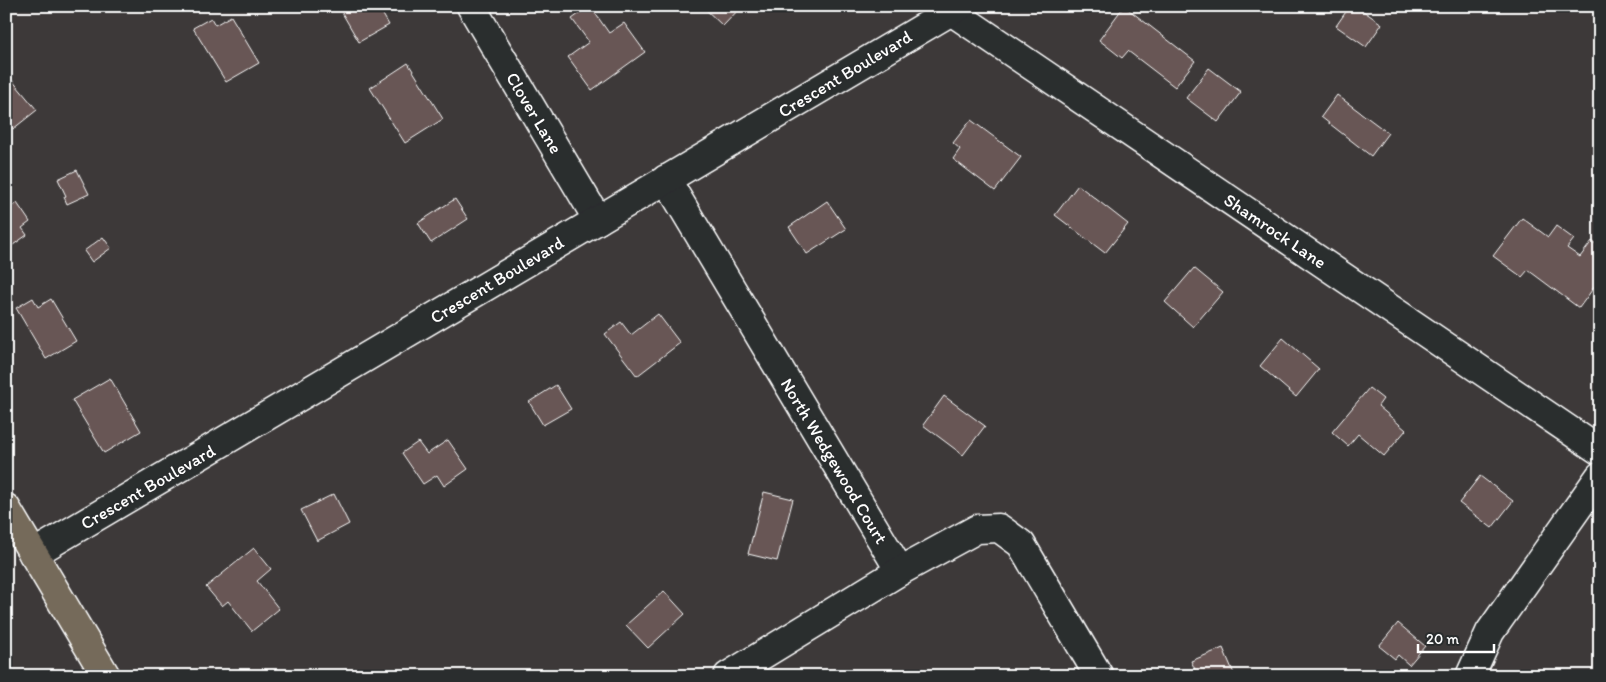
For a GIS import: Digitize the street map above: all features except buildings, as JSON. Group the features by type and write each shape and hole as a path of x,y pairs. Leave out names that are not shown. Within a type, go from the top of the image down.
{"main road":[{"path":"6,508 106,676"}],"street":[{"name":"Clover Lane","path":"471,6 598,220"},
{"name":"Crescent Boulevard","path":"34,554 955,9"},
{"name":"Shamrock Lane","path":"955,9 1600,451"},
{"name":"North Wedgewood Court","path":"666,179 900,571"},
{"path":"1470,676 1490,632 1600,476"},
{"path":"728,676 900,571 977,529 998,528 1021,544 1099,676"}]}
